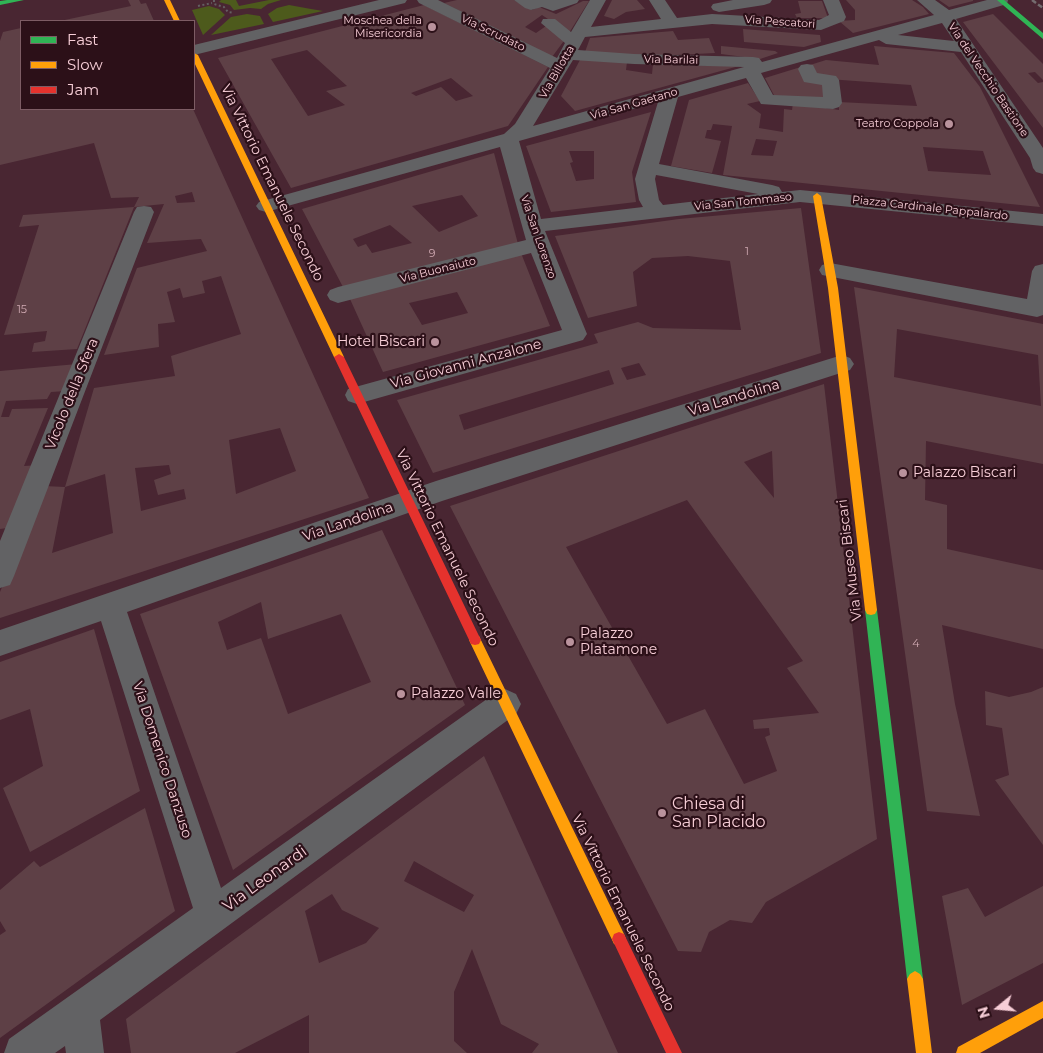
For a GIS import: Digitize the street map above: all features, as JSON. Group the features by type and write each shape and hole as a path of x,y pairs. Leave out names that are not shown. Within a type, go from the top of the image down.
{"main road":[{"path":"0,3 21,0"},
{"path":"167,0 177,20"},
{"path":"1000,0 1043,37"},
{"name":"Via Vittorio Emanuele Secondo","path":"195,57 674,1053"},
{"path":"809,196 832,279"},
{"name":"Via Museo Biscari","path":"832,279 924,1053"},
{"path":"964,1053 1043,1009"}],"street":[{"path":"195,50 345,8 399,0"},
{"name":"Via Scrudato","path":"426,0 570,49"},
{"path":"522,0 531,5 544,1 553,6 571,0"},
{"name":"Via Billotta","path":"509,139 522,128 545,94 598,0"},
{"path":"657,0 664,24"},
{"path":"549,23 570,49 664,24 714,21 764,0"},
{"name":"Via Pescatori","path":"714,21 739,20 821,25 838,17 831,0"},
{"name":"Via del Vecchio Bastione","path":"925,0 946,16 1042,161"},
{"name":"Via San Gaetano","path":"266,206 751,71 772,51 870,37 1000,0"},
{"path":"714,21 718,60"},
{"path":"870,37 965,47"},
{"path":"742,45 772,51"},
{"name":"Via Barilai","path":"570,49 634,59 718,60 740,60 772,51"},
{"path":"751,71 767,100 833,103 830,80 810,78 807,69"},
{"path":"657,212 650,200 646,179 670,93"},
{"path":"545,94 570,122"},
{"name":"Via San Lorenzo","path":"509,139 510,149 536,235 575,334"},
{"name":"Via San Tommaso","path":"649,168 809,196"},
{"name":"Via San Tommaso","path":"536,235 657,212 809,196"},
{"name":"Piazza Cardinale Pappalardo","path":"809,196 1043,220"},
{"name":"Vicolo della Sfera","path":"0,576 144,212"},
{"name":"Via Buonaiuto","path":"338,295 536,235"},
{"path":"832,279 1037,308 1043,271"},
{"name":"Via Giovanni Anzalone","path":"357,394 575,334"},
{"name":"Via Landolina","path":"0,643 409,501 842,364"},
{"name":"Via Domenico Danzuso","path":"110,604 213,916"},
{"name":"Via Leonardi","path":"23,1053 506,704"},
{"path":"80,1011 86,1053"}],"path":[{"path":"214,0 212,3 224,7 228,12"}],"green space":[{"path":"221,0 236,0 239,6 269,0 281,0 268,4 261,9 234,10 230,5 219,2"},
{"path":"289,5 323,11 273,22 268,14 277,8"},
{"path":"209,6 219,9 225,15 203,35 192,10"},
{"path":"247,14 260,16 264,24 211,35 231,17"}],"building":[{"path":"128,0 139,0 141,4 146,3 154,20 65,20 131,6"},
{"path":"457,0 514,0 532,10 539,7 556,14 583,1 589,1 569,33 542,15 525,27 536,33 546,26 566,38 552,57 444,3"},
{"path":"612,0 637,0 645,9 626,12 614,19 604,16"},
{"path":"846,0 912,0 923,7 929,14 853,33 839,21 855,20 855,10"},
{"path":"939,0 973,0 973,1 949,7"},
{"path":"798,1 822,1 828,18 797,18 795,14 801,13"},
{"path":"424,5 548,67 508,126 291,188 218,58","holes":["307,50 347,86 326,91 345,105 308,116 271,59","451,78 473,96 456,101 441,87 416,96 411,93"]},
{"path":"993,14 1043,64 1043,80 1035,72 1028,73 1038,83 1043,82 1043,128 963,22"},
{"path":"20,28 20,110 193,110 369,498 0,618 0,592 44,486 65,487 94,388 175,376 171,356 241,334 221,276 202,281 205,293 183,298 180,288 167,292 175,322 158,324 159,347 104,355 137,268 207,251 201,239 147,243 164,204 134,207 139,197 111,198 94,143 0,165 0,41 3,32","holes":["192,192 195,202 177,203 175,196","280,428 296,471 236,494 229,440","169,465 171,474 154,480 158,495 184,489 186,499 141,511 135,468","105,474 113,533 52,553 65,487"]},
{"path":"743,29 820,35 821,42 804,47 744,42"},
{"path":"673,31 678,40 709,38 715,53 635,57 585,52 590,38"},
{"path":"721,46 775,51 778,53 760,59 721,54"},
{"path":"874,46 954,53 980,87 1040,207 723,175 732,126 713,124 711,130 707,130 705,138 721,141 712,173 671,166 689,100 748,83 760,101 747,104 761,114 759,128 783,132 784,109 792,110 793,103 839,110 839,102 917,106 911,85 814,78 810,65 826,60 879,65","holes":["756,139 777,141 773,156 751,155","923,147 983,151 991,175 928,171"]},
{"path":"581,58 627,62 626,70 652,74 653,64 739,66 575,111 561,96"},
{"path":"804,66 826,81 829,99 776,99 765,78"},
{"path":"651,112 632,172 636,202 551,212 526,146","holes":["569,151 594,151 594,179 576,181 570,163 573,162"]},
{"path":"494,153 518,244 343,287 302,209","holes":["462,195 478,216 439,232 412,206","390,225 412,243 372,253 366,244 358,247 353,239"]},
{"path":"134,207 77,349 32,352 34,343 45,341 47,331 4,335 39,225 19,227 23,215"},
{"path":"801,208 821,353 433,473 397,400 598,343 594,334 638,322 653,328 741,330 730,261 688,256 652,258 633,272 637,306 588,318 555,236 679,219","holes":["639,363 646,375 627,380 621,368","609,370 614,384 464,430 459,415"]},
{"path":"521,253 550,326 383,372 350,299","holes":["457,292 468,313 422,325 409,303"]},
{"name":"Palazzo Biscari","path":"854,287 1043,324 1043,464 926,441 925,500 947,505 947,549 1043,570 1043,649 942,625 955,704 980,816 927,811","holes":["897,329 1038,355 1041,406 894,377"]},
{"path":"77,364 66,391 51,392 47,399 6,401 1,417 9,417 12,409 48,408 24,466 41,465 14,527 0,529 0,371"},
{"name":"Palazzo Platamone","path":"824,384 877,839 766,902 752,923 730,920 709,932 701,952 678,951 450,506","holes":["772,451 774,498 744,462","687,500 803,661 787,668 819,713 753,720 754,729 769,728 770,735 765,737 777,771 744,784 705,709 667,724 566,547"]},
{"name":"Palazzo Valle","path":"382,530 465,705 233,870 140,614","holes":["261,602 268,639 341,614 371,682 288,714 261,638 227,650 218,622"]},
{"path":"94,629 140,791 30,852 3,788 43,766 30,709 0,720 0,662"},
{"path":"1043,687 1043,845 995,780 1009,775 1002,728 986,725 985,691 1009,697"},
{"path":"484,756 618,1053 532,1053 539,1044 501,1024 472,949 454,992 454,1041 467,1053 309,1053 309,1015 235,1053 131,1053 126,1019","holes":["414,861 474,895 464,912 404,881","332,894 342,910 379,928 366,943 319,963 305,911"]},
{"path":"145,808 175,911 0,1038 0,935 6,931 0,921 0,890 34,861 40,867"},
{"path":"1043,886 1043,963 962,1005 942,896 968,888 985,917"}],"railway":[{"path":"1032,0 1043,8"}],"traffic: fast":[{"path":"0,3 21,0"},
{"path":"1000,0 1043,37"},
{"path":"871,610 915,979"}],"traffic: slow":[{"path":"167,0 177,20"},
{"path":"195,57 339,357"},
{"path":"817,196 833,288 871,610"},
{"path":"475,640 619,939"},
{"path":"915,979 924,1053"},
{"path":"964,1053 1043,1009"}],"traffic: jam":[{"path":"339,357 475,640"},
{"path":"619,939 674,1053"}],"place":[{"name":"Moschea della Misericordia","path":"432,27"},
{"name":"Teatro Coppola","path":"949,124"},
{"name":"Hotel Biscari","path":"435,342"},
{"name":"Palazzo Biscari","path":"903,473"},
{"name":"Palazzo Platamone","path":"570,642"},
{"name":"Palazzo Valle","path":"401,694"},
{"name":"Chiesa di San Placido","path":"662,813"}]}
